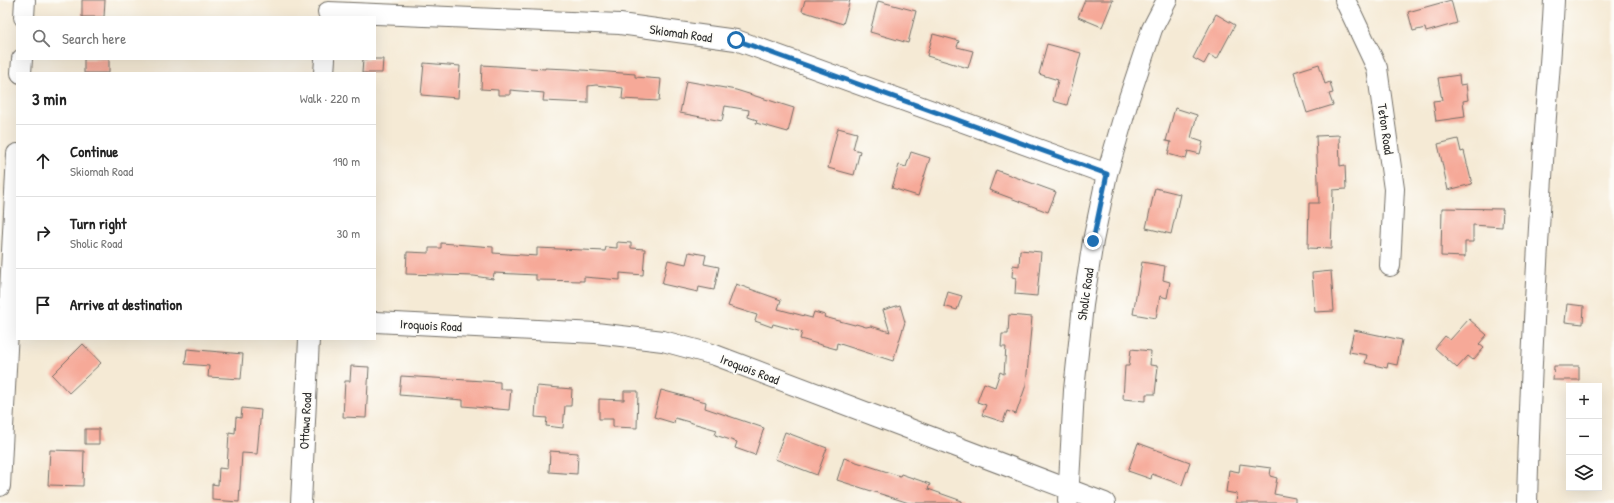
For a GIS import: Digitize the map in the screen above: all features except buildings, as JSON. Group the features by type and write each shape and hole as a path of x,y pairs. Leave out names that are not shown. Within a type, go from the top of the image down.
{"street":[{"path":"24,16 25,0"},
{"name":"Sholic Road","path":"1068,496 1074,390 1083,305 1093,241 1107,174 1129,98 1152,29 1167,0"},
{"name":"Teton Road","path":"1345,0 1377,68 1394,190 1390,266"},
{"path":"1527,503 1528,433 1545,129 1554,0"},
{"name":"Skiomah Road","path":"328,10 620,24 736,40 1107,174"},
{"path":"21,72 22,60"},
{"path":"324,72 325,60"},
{"path":"0,486 16,172"},
{"name":"Iroquois Road","path":"376,322 596,333 663,341 715,355 1068,496 1105,503"},
{"name":"Ottawa Road","path":"301,503 309,340"}],"route":[{"path":"736,40 1107,174 1093,241"}]}
